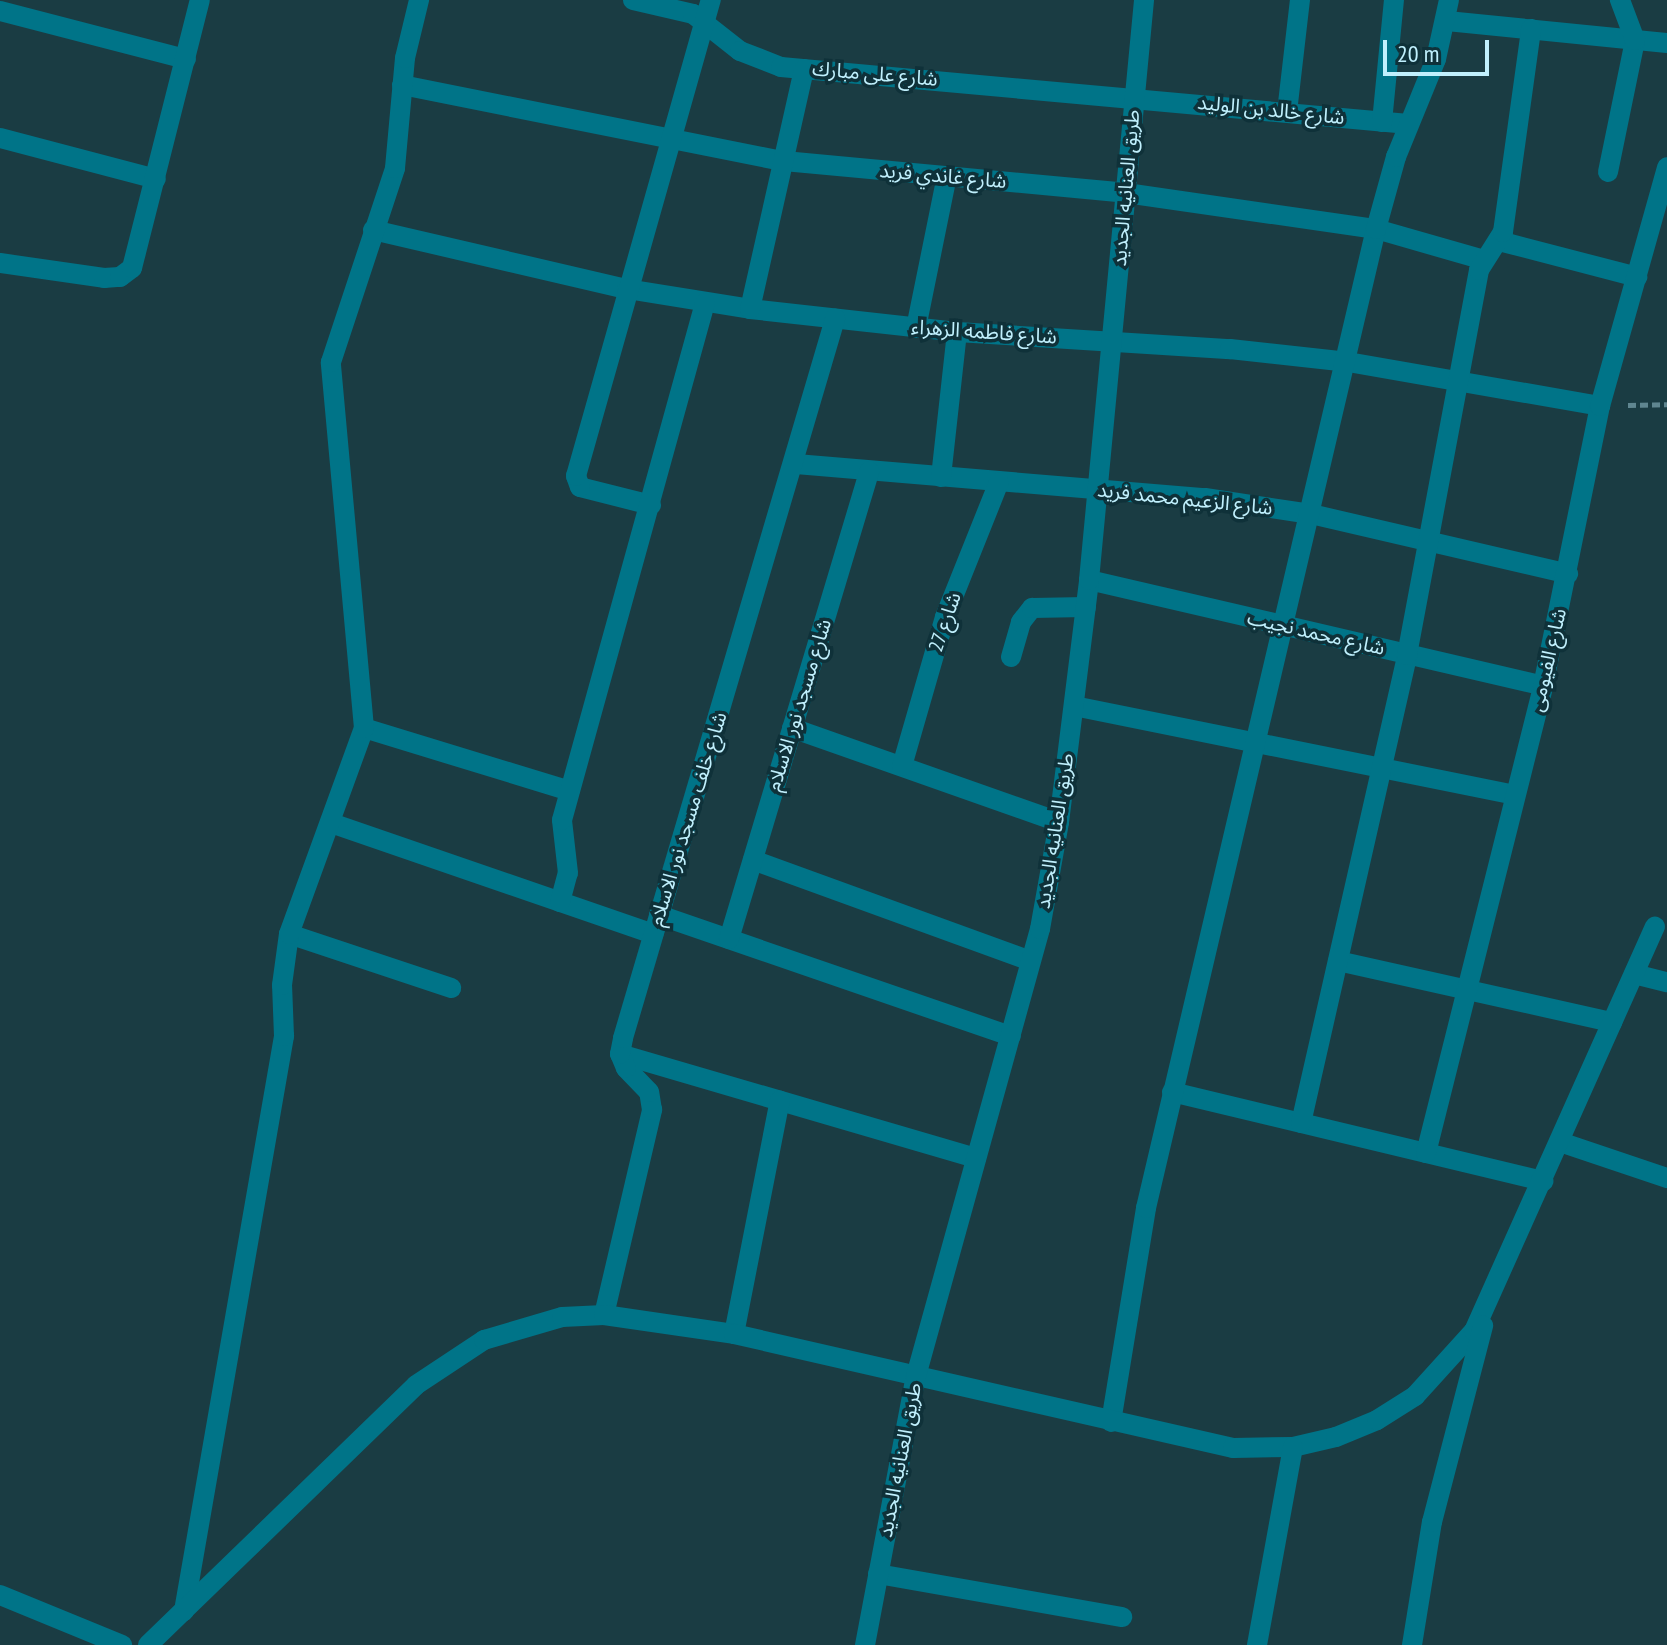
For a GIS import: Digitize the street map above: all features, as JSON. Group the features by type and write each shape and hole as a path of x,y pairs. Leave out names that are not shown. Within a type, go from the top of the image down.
{"street":[{"path":"0,263 120,277 140,254 200,0"},
{"path":"184,1611 284,1036 282,985 289,934 364,728 331,384 337,339 395,168 402,85 419,0"},
{"name":"شارع على مبارك","path":"633,0 678,8 706,22 740,51 781,67 1134,96"},
{"path":"651,505 576,483 627,289 711,0"},
{"name":"طريق العنانيه الجديد","path":"865,1645 916,1376 1011,1036 1059,822 1089,580 1144,0"},
{"path":"1287,112 1300,0"},
{"path":"1382,122 1394,0"},
{"path":"1608,172 1635,40 1620,0"},
{"path":"1111,1422 1146,1208 1348,362 1376,229 1448,10 1531,29 1667,43"},
{"path":"0,11 186,59"},
{"path":"1301,1123 1407,655 1484,260 1499,241 1531,29"},
{"path":"750,309 804,69"},
{"name":"شارع غاندي فريد","path":"402,85 784,161 1126,193 1376,229 1484,260"},
{"name":"شارع خالد بن الوليد","path":"1134,96 1408,124"},
{"path":"0,138 156,179"},
{"name":"شارع الفيومى","path":"1426,1153 1543,686 1600,406 1637,277 1662,204 1667,167"},
{"path":"916,328 947,176"},
{"name":"شارع فاطمه الزهراء","path":"373,230 627,289 705,303 957,332 1112,340 1348,362 1600,406"},
{"path":"1499,241 1637,277"},
{"path":"560,902 568,873 562,820 705,303"},
{"name":"شارع خلف مسجد نور الاسلام","path":"620,1054 796,464 835,319"},
{"path":"941,477 957,332"},
{"name":"شارع الزعيم محمد فريد","path":"796,464 1098,489 1311,514 1568,574"},
{"name":"شارع مسجد نور الاسلام","path":"729,939 869,471"},
{"name":"شارع 27","path":"902,766 945,617 999,482"},
{"name":"شارع محمد نجيب","path":"1089,580 1543,686"},
{"path":"1011,657 1021,622 1032,608 1086,607"},
{"path":"1074,706 1515,795"},
{"path":"364,728 570,791"},
{"path":"792,728 1059,822"},
{"path":"331,823 560,902 729,939 1011,1036"},
{"path":"753,860 1030,961"},
{"path":"1412,1645 1455,1420 1494,1292 1655,927"},
{"path":"289,934 451,988"},
{"path":"1338,961 1612,1022"},
{"path":"1634,974 1667,982"},
{"path":"620,1054 976,1158"},
{"path":"604,1315 652,1110 649,1092 626,1068 620,1054"},
{"path":"1172,1092 1543,1181"},
{"path":"734,1334 780,1100"},
{"path":"1560,1142 1667,1178"},
{"path":"148,1645 449,1360 522,1326 604,1315 734,1334 1233,1448 1293,1447 1350,1431 1415,1396 1447,1366 1494,1292"},
{"path":"1257,1645 1293,1447"},
{"path":"878,1574 1122,1617"},
{"path":"0,1595 122,1645"}],"path":[{"path":"1600,406 1667,404"}]}
